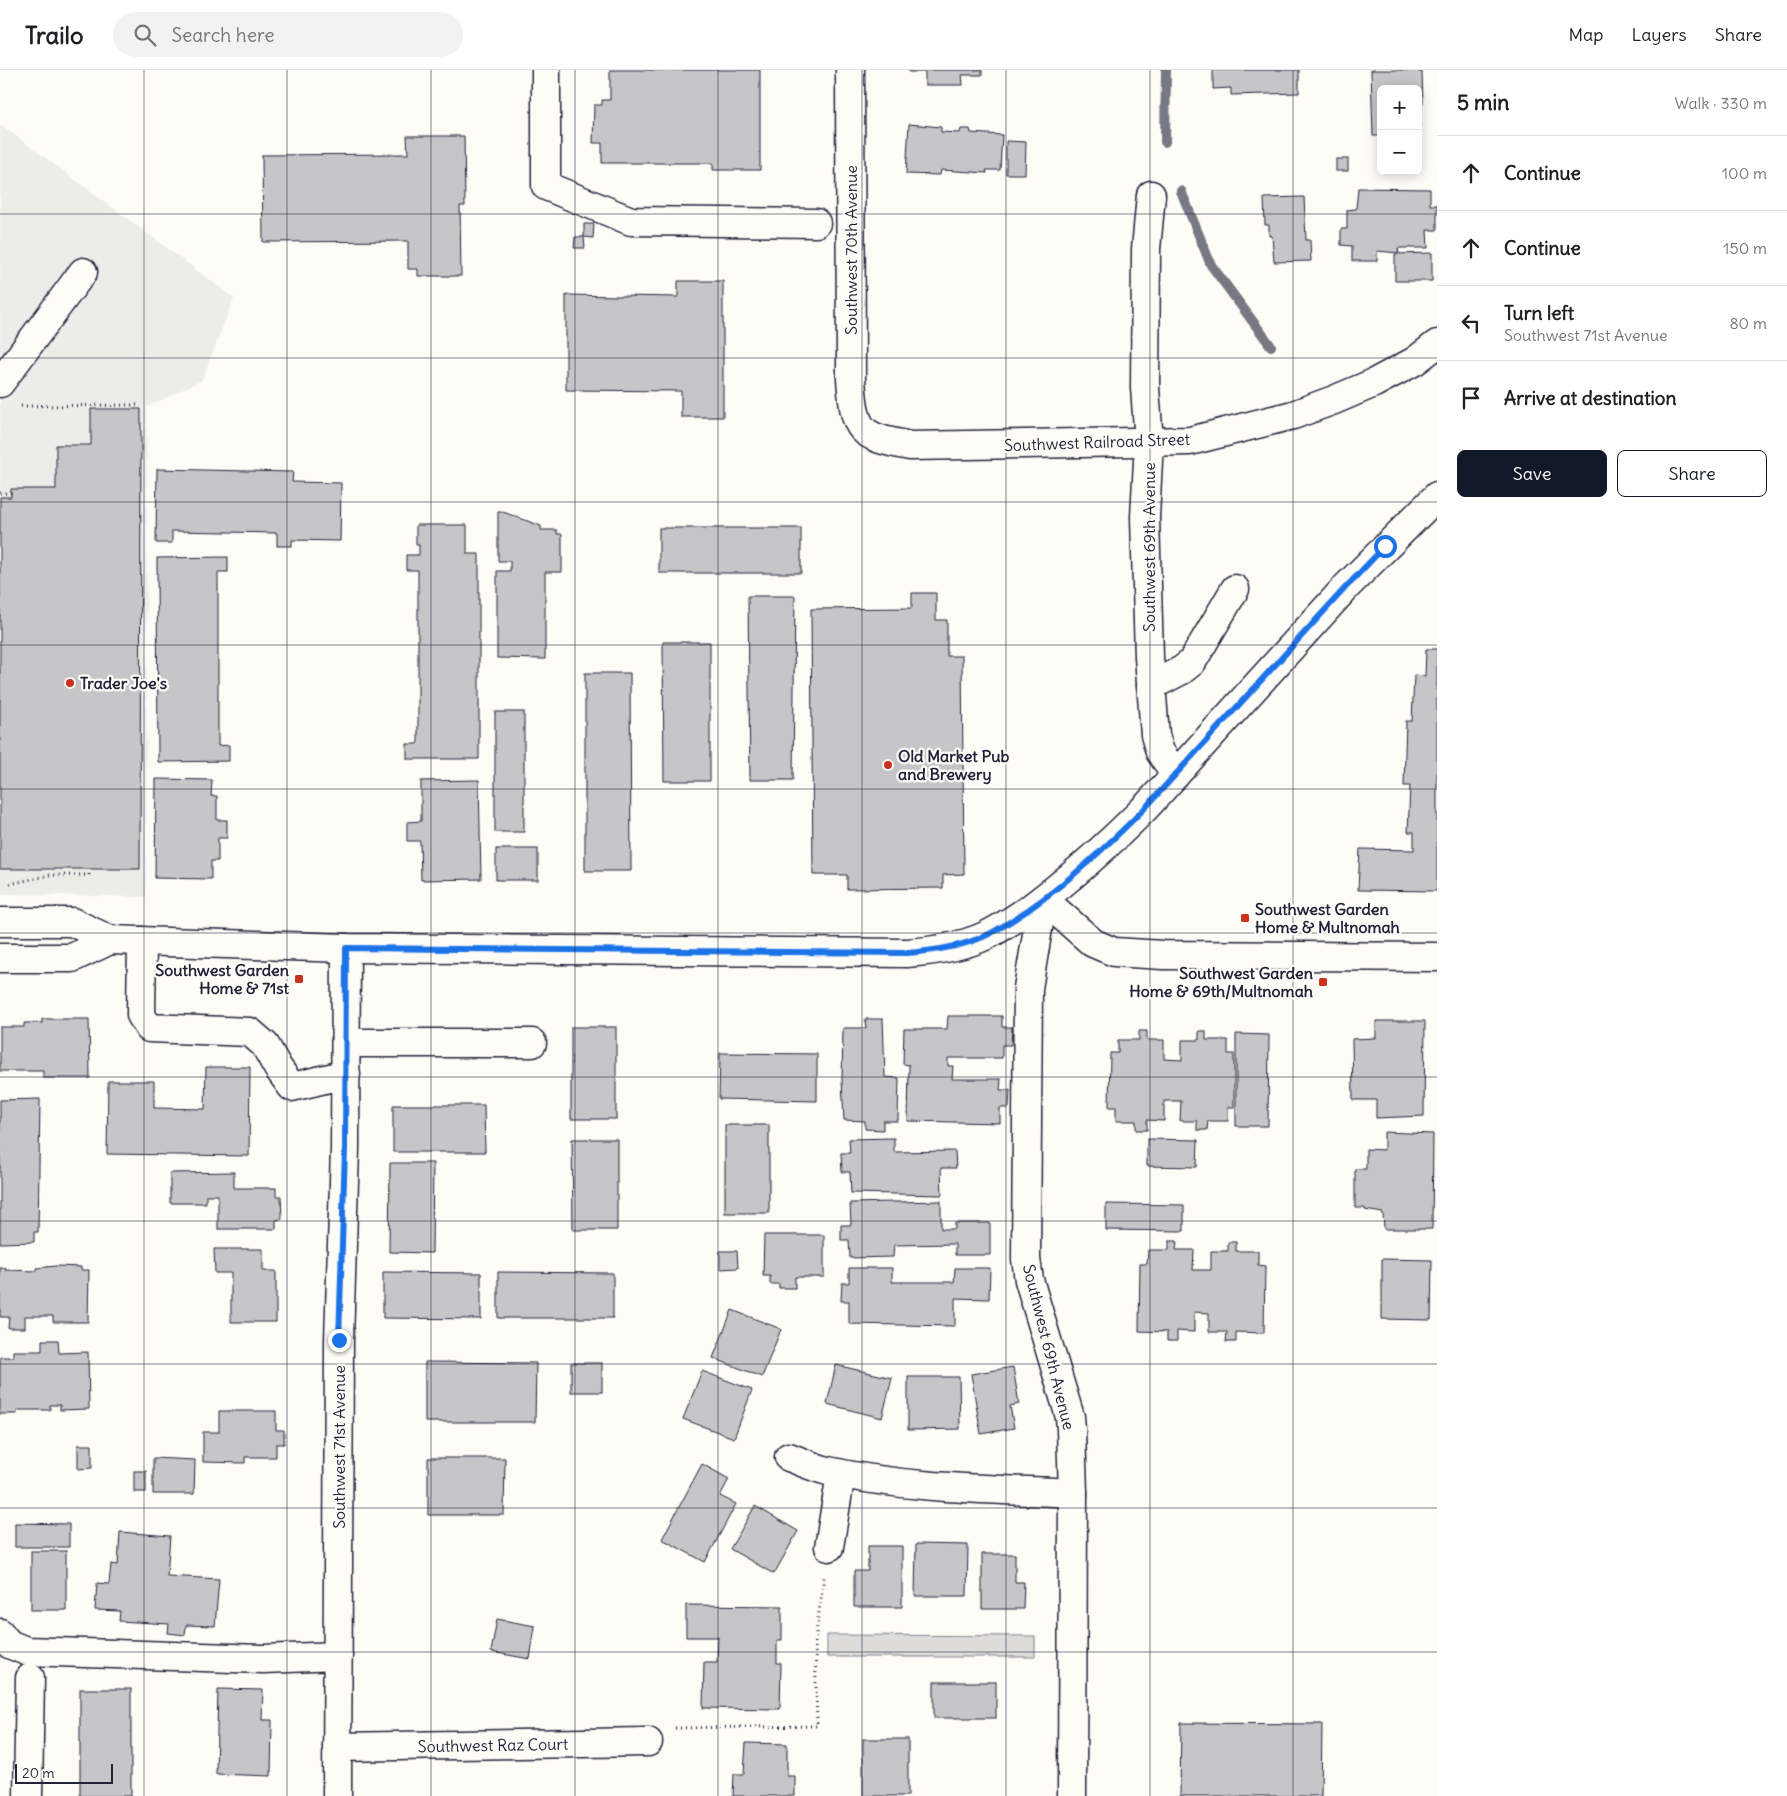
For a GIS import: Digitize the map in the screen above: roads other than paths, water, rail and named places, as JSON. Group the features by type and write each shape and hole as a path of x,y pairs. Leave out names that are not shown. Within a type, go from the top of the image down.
{"street":[{"path":"546,70 546,186 631,221 816,223"},
{"name":"Southwest 70th Avenue","path":"850,70 851,379 855,416 861,428"},
{"name":"Southwest 69th Avenue","path":"1151,195 1146,269 1145,388 1149,442 1145,517 1151,686 1154,726 1160,752 1176,774"},
{"path":"7,395 83,272"},
{"name":"Southwest Railroad Street","path":"861,428 870,436 910,446 1190,441 1294,415 1374,383 1415,361 1437,344"},
{"path":"0,922 72,922 110,940 346,948 907,953 935,951 962,945 1008,924 1082,868 1118,835 1346,587 1437,496"},
{"path":"1151,686 1182,670 1192,662 1235,589"},
{"path":"1042,899 1094,943 1114,952 1163,955 1437,956"},
{"name":"Southwest 69th Avenue","path":"1042,899 1028,988 1026,1259 1029,1280 1070,1417 1073,1493 1072,1796"},
{"path":"0,958 72,958 110,940"},
{"path":"142,941 141,1015 149,1028 250,1032 265,1045 278,1068 292,1087 346,1074"},
{"name":"Southwest 71st Avenue","path":"337,1796 339,1340 346,1074 346,948"},
{"path":"346,1044 532,1044"},
{"path":"789,1457 827,1471 889,1482 1073,1493"},
{"path":"829,1547 841,1474"},
{"path":"0,1633 9,1644 26,1651 263,1659 338,1656"},
{"path":"28,1796 30,1678"},
{"name":"Southwest Raz Court","path":"337,1747 648,1742"}],"waterway":[{"path":"1165,142 1166,70"},
{"path":"1181,191 1211,265 1271,346"}],"place":[{"name":"Trader Joe's","path":"70,683"},
{"name":"Old Market Pub and Brewery","path":"888,765"},
{"name":"Southwest Garden Home & Multnomah","path":"1245,918"},
{"name":"Southwest Garden Home & 71st","path":"299,979"},
{"name":"Southwest Garden Home & 69th/Multnomah","path":"1323,982"}]}
